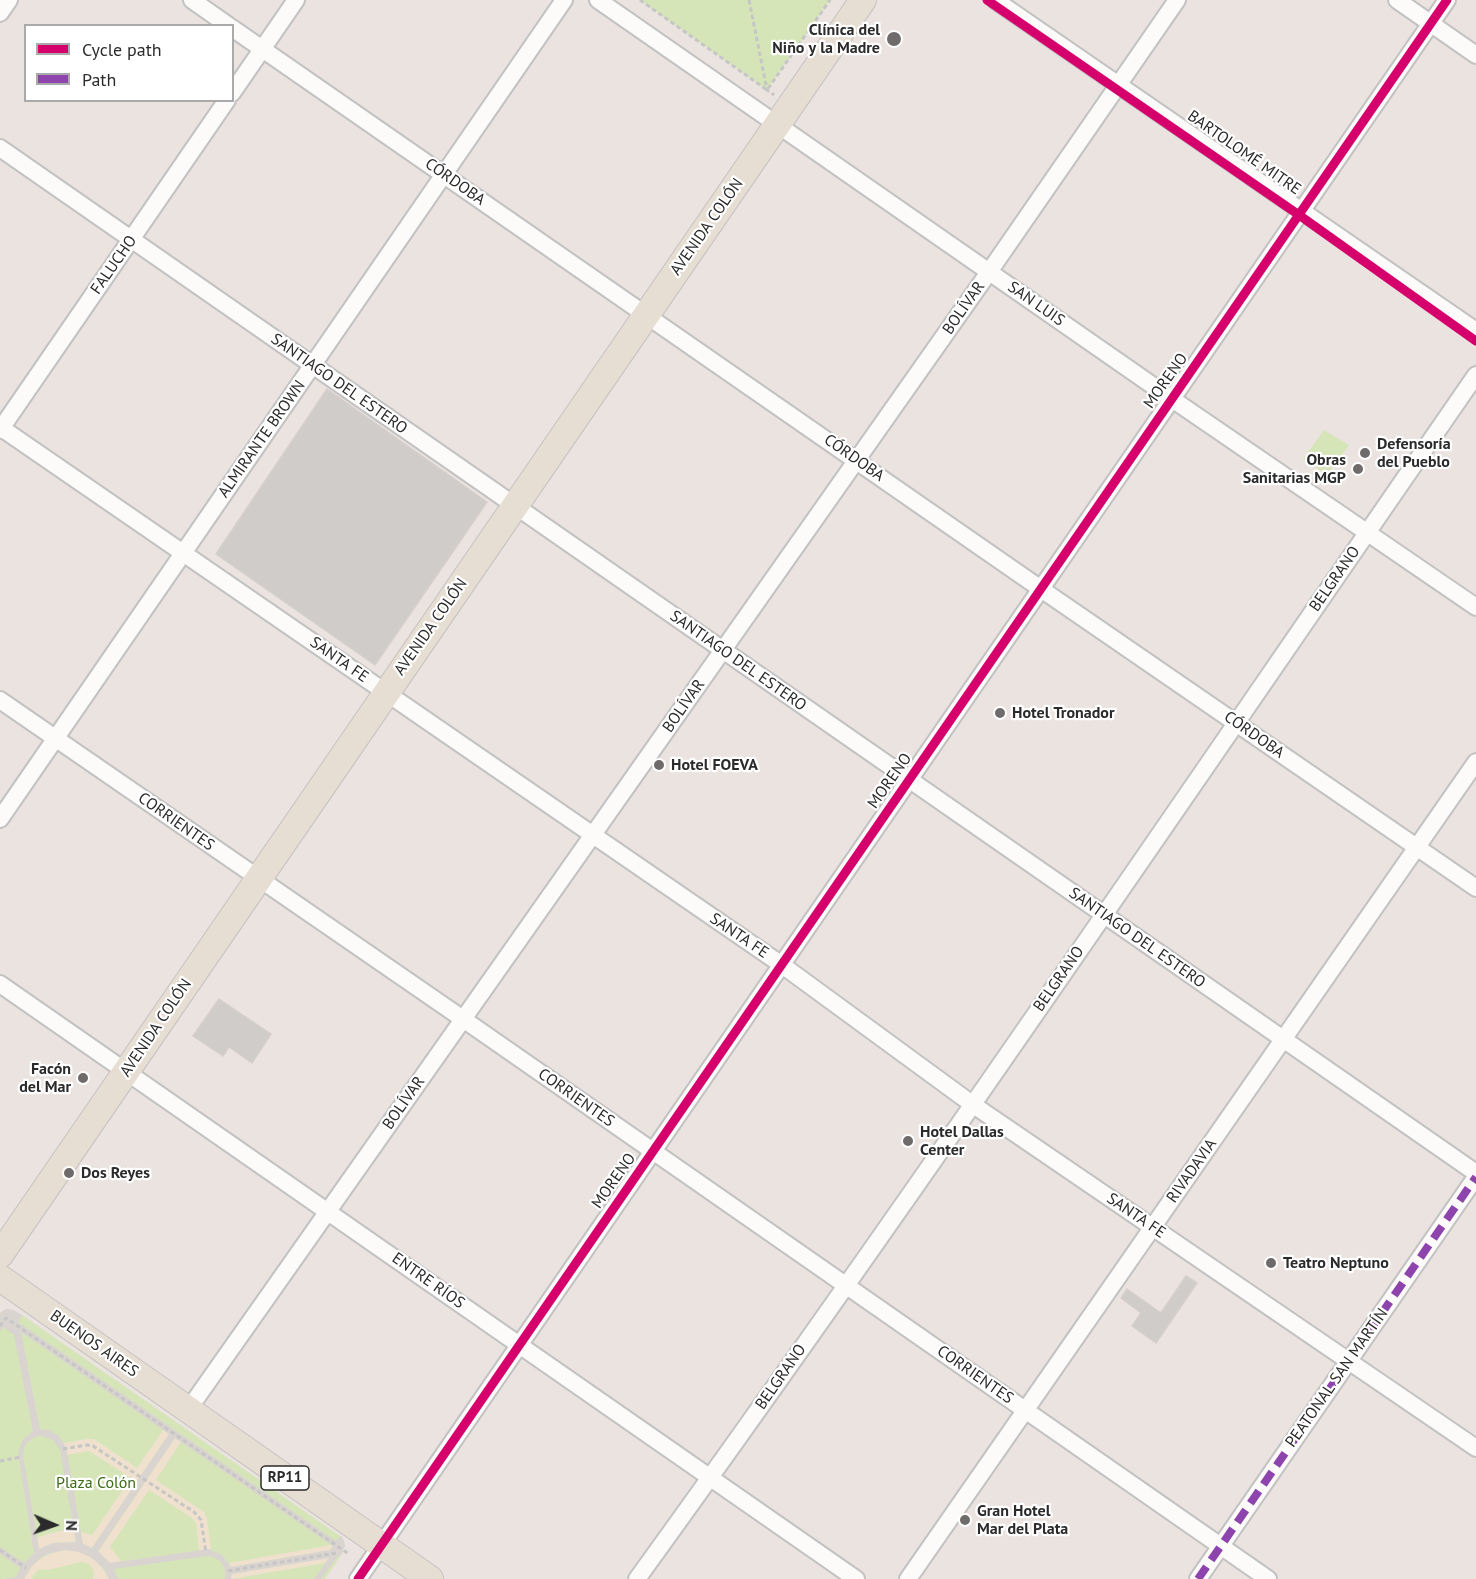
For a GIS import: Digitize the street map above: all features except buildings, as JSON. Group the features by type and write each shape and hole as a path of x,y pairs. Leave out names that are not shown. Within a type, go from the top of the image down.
{"main road":[{"name":"AVENIDA COLÓN","path":"0,1255 863,0"},
{"name":"BUENOS AIRES","path":"0,1278 188,1410"},
{"name":"RP11","path":"188,1410 430,1579"}],"street":[{"path":"0,13 9,0"},
{"path":"192,0 226,24"},
{"path":"234,90 296,0"},
{"name":"ALMIRANTE BROWN","path":"0,819 564,0"},
{"name":"SAN LUIS","path":"598,0 1476,608"},
{"name":"BARTOLOMÉ MITRE","path":"995,0 1476,330"},
{"name":"BOLÍVAR","path":"188,1410 989,272 1177,0"},
{"path":"1397,0 1476,55"},
{"name":"MORENO","path":"358,1579 1447,0"},
{"name":"CÓRDOBA","path":"234,29 1476,888"},
{"name":"FALUCHO","path":"1,428 226,102"},
{"name":"SANTIAGO DEL ESTERO","path":"0,148 1476,1175"},
{"name":"BELGRANO","path":"638,1579 972,1104 1476,375"},
{"name":"SANTA FE","path":"1,428 782,965 972,1104 1476,1449"},
{"name":"CORRIENTES","path":"0,700 1268,1579"},
{"name":"RIVADAVIA","path":"908,1579 1476,762"},
{"name":"ENTRE RÍOS","path":"0,984 856,1579"},
{"name":"PEATONAL SAN MARTÍN","path":"1198,1579 1476,1175"}],"path":[{"path":"640,0 767,90"},
{"path":"749,0 767,90"},
{"path":"767,90 831,0"},
{"path":"0,1326 6,1318 349,1554"},
{"path":"63,1449 87,1444 93,1446 194,1512 201,1520 206,1553"},
{"path":"0,1461 21,1457"},
{"path":"0,1550 26,1568"},
{"path":"228,1571 336,1552"}],"green space":[{"path":"640,0 830,0 767,90"},
{"path":"1324,430 1349,445 1327,475 1303,459"},
{"name":"Plaza Colón","path":"6,1309 22,1315 340,1536 344,1541 343,1552 325,1579 0,1579 0,1313"}],"sand":[{"path":"163,1430 169,1434 92,1548 83,1544 81,1532 92,1535 131,1478 89,1451 67,1455 64,1443 94,1439 137,1468"},
{"path":"175,1438 181,1442 156,1480 204,1512 211,1550 199,1551 196,1523 192,1518 149,1490 110,1547 122,1562 110,1563 98,1552"},
{"path":"61,1531 74,1531 76,1542 53,1543 39,1549 37,1538"},
{"path":"333,1546 330,1550 231,1567 229,1563"},
{"path":"69,1550 93,1559 109,1579 93,1579 92,1568 81,1562 48,1570 39,1569 32,1579 24,1579 42,1558 55,1552"},
{"path":"329,1557 325,1563 231,1579 232,1574"}],"shaded area":[{"path":"6,1309 22,1315 18,1322 336,1541 340,1536 342,1537 345,1546 340,1557 338,1556 321,1579 314,1579 329,1558 232,1574 231,1579 225,1579 225,1570 221,1562 207,1556 114,1569 118,1579 109,1579 104,1569 92,1558 79,1552 65,1550 42,1557 31,1567 24,1579 3,1579 16,1577 20,1568 0,1554 0,1547 24,1563 34,1553 18,1453 22,1441 33,1431 14,1335 3,1327 0,1332 0,1313","holes":["21,1332 169,1434 92,1548 83,1544 66,1447 58,1435 49,1430 40,1429","41,1436 53,1440 60,1450 76,1542 53,1543 39,1549 23,1455 25,1446 35,1437","175,1438 333,1546 330,1550 231,1567 222,1555 209,1549 110,1563 98,1551"]}],"marked path":[{"path":"1198,1579 1476,1177"}],"cycle path":[{"path":"987,0 1299,215 1476,341"},
{"path":"358,1579 1447,0"}],"place":[{"name":"Clínica del Niño y la Madre","path":"894,39"},
{"name":"Defensoría del Pueblo","path":"1365,453"},
{"name":"Obras Sanitarias MGP","path":"1358,469"},
{"name":"Hotel Tronador","path":"1000,713"},
{"name":"Hotel FOEVA","path":"659,765"},
{"name":"Facón del Mar","path":"83,1078"},
{"name":"Hotel Dallas Center","path":"908,1141"},
{"name":"Dos Reyes","path":"69,1173"},
{"name":"Teatro Neptuno","path":"1271,1263"},
{"name":"Gran Hotel Mar del Plata","path":"965,1520"}]}
